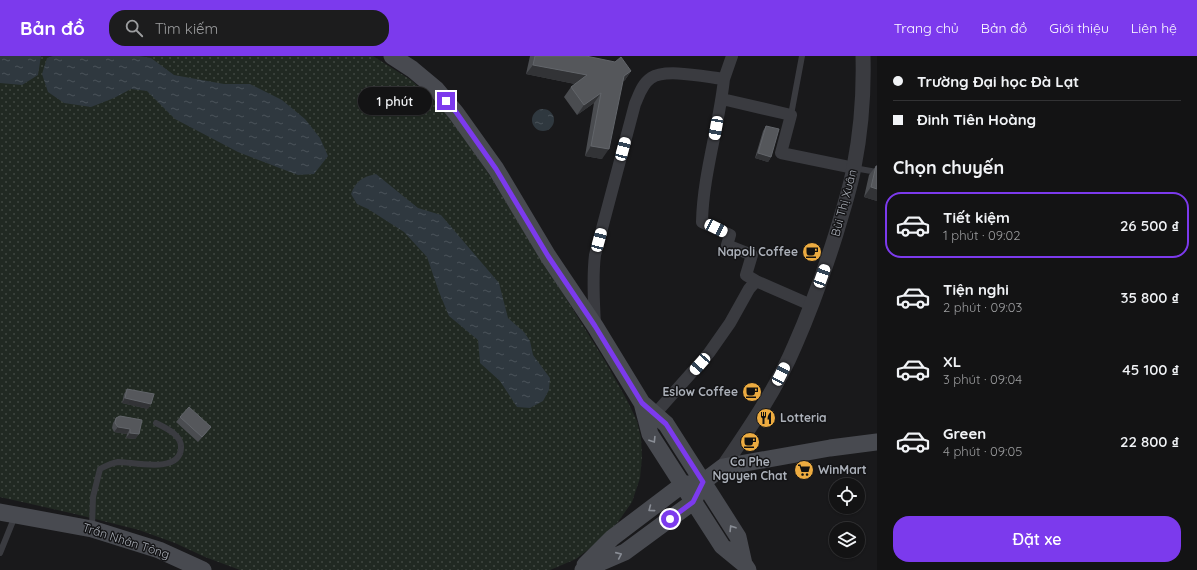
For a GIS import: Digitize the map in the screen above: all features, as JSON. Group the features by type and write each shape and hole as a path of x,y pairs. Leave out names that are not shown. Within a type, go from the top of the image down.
{"main road":[{"path":"392,56 412,69 436,89 456,112 496,169 548,256 595,326 642,403 650,434 682,485 722,546 746,567"},
{"path":"642,403 666,424 738,537 746,567"},
{"path":"583,570 625,552 693,502 703,482 723,467 830,448 877,442"},
{"path":"580,570 612,538 682,485 703,482"},
{"name":"Trần Nhân Tông","path":"8,513 92,528 159,550 203,570"}],"street":[{"path":"732,56 724,79 722,99 703,203 702,222 730,235 727,245 752,255 746,275 756,281 811,305"},
{"name":"Bùi Thị Xuân","path":"723,467 745,435 781,374 795,346 811,305 838,225 854,168 863,101 863,56"},
{"path":"595,326 592,272 595,255 635,104 643,86 651,78 662,73 724,79"},
{"path":"722,99 791,115 781,153 854,168"},
{"path":"655,414 709,353 730,323 749,289 756,281"}],"lane":[{"path":"791,115 802,56"},
{"path":"854,168 877,172"},
{"path":"92,528 93,497 100,469 116,462 141,465 170,463 180,454 182,446 178,438 171,431 156,423"},
{"path":"0,553 8,513"}],"shaded area":[{"path":"0,56 373,56 411,80 440,106 466,140 490,176 605,361 637,421 641,438 642,457 640,478 632,502 618,522 598,542 576,559 550,570 240,570 139,530 0,497"}],"water":[{"path":"0,56 41,56 38,75 22,85 0,83"},
{"path":"53,56 139,56 151,58 174,75 224,84 250,84 282,100 305,119 320,138 328,156 314,174 298,175 238,152 175,119 147,91 131,89 114,98 91,107 64,103 48,92 42,74 47,58"},
{"path":"543,109 551,112 554,120 551,128 543,131 535,128 532,120 535,112"},
{"path":"376,174 418,208 441,215 499,283 508,318 524,332 530,341 533,355 550,378 549,390 543,401 530,408 517,407 500,381 480,363 478,340 449,316 427,257 404,232 368,209 357,204 351,194 355,186 363,178"}],"building":[{"path":"535,56 586,56 615,62 621,57 631,71 624,76 609,149 591,146 601,93 584,105 571,87 587,75 533,65"},
{"path":"766,126 779,129 771,157 758,153"},
{"path":"877,166 877,189 871,187"},
{"path":"127,389 154,394 151,404 125,398"},
{"path":"189,407 211,427 202,437 180,417"},
{"path":"120,416 142,420 139,434 130,433 130,429 118,427 115,423 116,418"}],"place":[{"name":"Napoli Coffee","path":"812,252"},
{"name":"Eslow Coffee","path":"752,392"},
{"name":"Lotteria","path":"766,418"},
{"name":"Ca Phe Nguyen Chat","path":"750,442"},
{"name":"WinMart","path":"804,470"}],"route":[{"path":"446,101 456,112 496,169 548,256 595,326 642,403 666,424 703,482 693,502 670,519"}]}
